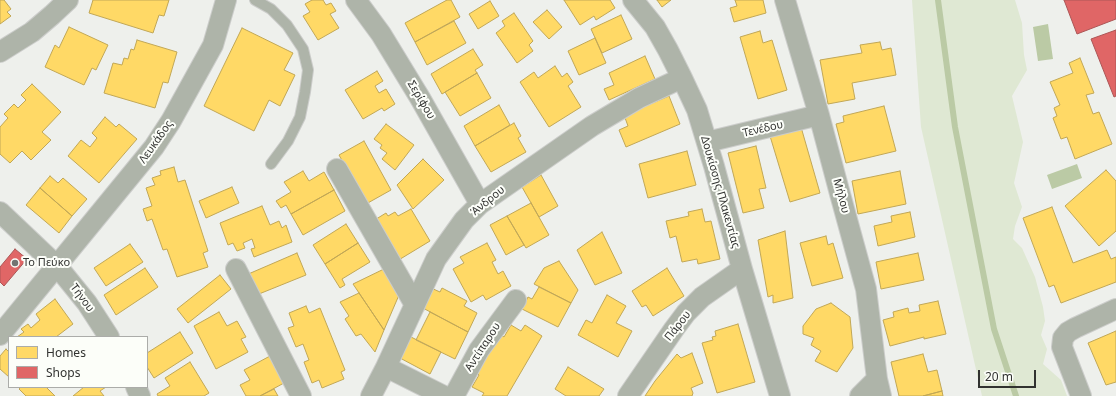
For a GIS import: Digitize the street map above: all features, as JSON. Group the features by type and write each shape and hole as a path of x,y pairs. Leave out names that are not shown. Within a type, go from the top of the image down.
{"street":[{"path":"0,52 32,32 68,0"},
{"name":"Λευκάδος","path":"0,335 154,148 171,121 213,45 226,0"},
{"name":"Σερίφου","path":"356,0 381,34 420,98 480,204"},
{"name":"Δουκίσσης Πλακεντίας","path":"633,0 655,27 697,110 780,396"},
{"name":"Μήλου","path":"785,0 819,115 866,289 879,388"},
{"name":"Άνδρου","path":"371,396 436,259 464,220 480,204 592,126 639,98 682,78"},
{"name":"Τενέδου","path":"707,142 819,115"},
{"path":"336,169 415,305"},
{"name":"Τήνου","path":"0,212 57,266 87,303 108,336"},
{"path":"236,269 301,396"},
{"name":"Πάρου","path":"628,396 686,313 702,297 742,269"},
{"name":"Αντίπαρου","path":"454,396 479,350 516,300"},
{"path":"1081,396 1062,347 1063,338 1068,332 1116,309"},
{"path":"386,367 444,396"},
{"path":"860,396 879,388"}],"lane":[{"path":"255,0 271,9 287,25 303,49 308,70 300,117 288,141 271,164"}],"shaded area":[{"path":"912,0 1015,0 1022,23 1024,55 1027,70 1012,96 1023,142 1014,183 1022,207 1015,226 1013,239 1022,248 1035,277 1043,307 1045,321 1041,335 1047,349 1043,364 1061,380 1067,396 982,396 921,127"},
{"path":"1048,24 1053,59 1038,61 1033,27"},
{"path":"1077,164 1082,178 1052,189 1047,175"}],"building: Homes":[{"path":"0,0 4,0 11,9 7,12 11,16 0,24"},
{"path":"93,0 169,0 164,16 159,15 153,33 89,13"},
{"path":"312,0 323,0 326,5 331,3 336,11 330,14 339,28 318,40 303,16 310,12 305,4"},
{"path":"447,0 451,0 460,17 415,42 405,23"},
{"path":"564,0 610,0 615,8 596,20 594,16 580,25"},
{"path":"657,0 671,0 662,7"},
{"path":"735,0 763,0 766,13 734,22 730,8 737,6"},
{"path":"490,1 499,16 478,29 469,14"},
{"path":"547,10 562,27 549,39 533,22"},
{"path":"514,13 533,41 529,45 533,51 517,63 496,33 505,26 502,21"},
{"path":"621,15 632,39 602,53 591,29"},
{"path":"454,21 466,43 427,65 415,42"},
{"path":"69,27 108,45 96,70 92,68 84,85 45,67 55,45 59,48"},
{"path":"242,28 293,53 284,70 295,75 280,106 269,100 254,131 204,106"},
{"path":"760,31 763,43 772,40 787,90 758,99 740,37"},
{"path":"595,38 606,63 579,75 568,51"},
{"path":"137,40 177,52 168,83 163,82 155,108 104,93 113,63 122,65 124,58 128,59 131,49 134,50"},
{"path":"880,42 882,50 891,48 896,75 852,83 855,99 828,104 820,60 862,53 860,45"},
{"path":"473,49 483,65 475,70 477,73 442,94 431,74"},
{"path":"645,56 655,79 609,100 604,89 614,85 609,73"},
{"path":"1080,58 1094,93 1086,95 1093,114 1099,112 1112,144 1075,159 1067,137 1061,139 1053,118 1057,116 1054,108 1060,105 1050,82 1073,73 1069,63"},
{"path":"555,66 562,77 567,73 573,82 568,86 581,107 549,127 520,82 534,72 538,78"},
{"path":"377,71 383,81 375,86 379,93 386,89 395,104 384,111 382,108 363,119 345,90"},
{"path":"477,73 491,98 460,116 445,92"},
{"path":"32,84 61,112 42,132 51,140 31,160 22,151 10,163 0,154 0,127 8,118 4,114 14,104 18,108 26,100 21,95"},
{"path":"669,96 680,124 626,147 619,130 628,126 624,115"},
{"path":"499,105 510,125 475,146 464,126"},
{"path":"884,106 896,151 846,163 836,124 844,122 843,116"},
{"path":"105,117 116,127 119,124 137,139 99,183 68,156 81,140 90,147 97,138 92,133"},
{"path":"514,123 521,136 518,138 526,152 491,172 475,146"},
{"path":"386,124 414,145 395,170 382,159 387,153 380,148 382,145 374,139"},
{"path":"801,127 820,193 790,202 770,136"},
{"path":"364,141 391,190 366,204 339,155"},
{"path":"756,146 766,188 759,189 764,208 743,213 728,153"},
{"path":"687,151 696,185 648,198 639,164"},
{"path":"423,159 444,180 413,209 397,185"},
{"path":"174,167 178,182 185,180 208,251 203,253 208,267 177,277 167,249 163,250 152,219 147,221 143,209 152,206 146,188 155,185 152,178 161,175 160,171"},
{"path":"1106,170 1116,181 1116,231 1099,246 1065,206"},
{"path":"303,171 309,181 324,172 334,190 291,214 286,205 281,208 276,201 291,192 284,182"},
{"path":"900,171 906,204 858,214 852,181"},
{"path":"541,175 558,206 539,217 522,187"},
{"path":"50,176 58,183 63,178 87,199 72,216 40,188"},
{"path":"232,187 239,203 206,218 199,201"},
{"path":"40,188 72,216 59,233 26,205"},
{"path":"334,190 345,211 303,235 291,214"},
{"path":"531,203 549,235 526,248 507,216"},
{"path":"262,206 270,225 279,221 282,228 286,225 292,242 254,257 251,249 255,248 252,239 243,243 245,248 237,251 233,243 228,245 220,223"},
{"path":"1052,207 1073,263 1107,250 1111,259 1116,257 1116,282 1061,303 1054,285 1049,287 1023,218"},
{"path":"411,209 430,241 397,261 373,221 386,213 388,216 395,212 398,216"},
{"path":"702,209 705,222 711,221 720,259 698,264 697,259 682,262 676,236 670,238 666,221 689,216 688,212"},
{"path":"910,212 915,237 878,246 874,226 892,222 891,216"},
{"path":"507,216 524,245 506,255 490,225"},
{"path":"346,224 358,243 325,264 313,245"},
{"path":"785,231 793,298 773,303 773,295 768,297 758,240"},
{"path":"602,232 622,273 595,285 577,250"},
{"path":"826,236 828,245 833,243 843,278 812,286 800,243"},
{"path":"358,243 370,262 342,279 345,285 340,288 325,264"},
{"path":"487,243 496,260 492,262 498,274 503,271 511,286 486,300 483,295 471,302 453,269 464,263 460,257"},
{"path":"130,244 143,262 106,286 94,268"},
{"path":"297,253 306,275 254,296 246,275"},
{"path":"918,253 924,280 881,289 876,262"},
{"path":"559,261 578,290 571,303 534,284 544,268"},
{"path":"145,268 158,287 116,315 104,295"},
{"path":"386,268 399,295 384,330 353,284"},
{"path":"667,268 684,296 653,316 646,305 642,307 632,291"},
{"path":"220,275 231,289 188,323 177,309"},
{"path":"539,287 571,303 558,327 522,309 528,297 532,299"},
{"path":"431,288 440,292 442,288 467,301 464,306 477,313 468,332 421,307"},
{"path":"359,293 384,330 375,352 361,334 356,336 345,319 349,316 340,302"},
{"path":"607,295 626,306 616,323 632,331 618,357 578,335 586,320 592,323"},
{"path":"55,299 73,324 57,336 18,336 24,332 21,329 28,324 31,328 40,320 36,314"},
{"path":"938,301 946,334 924,339 924,337 890,346 883,320 894,317 893,312 908,308 909,313 920,311 919,305"},
{"path":"831,303 850,317 853,348 837,372 815,361 821,351 811,345 814,338 803,334 803,326 816,309"},
{"path":"306,306 309,313 320,308 345,370 341,372 344,379 322,388 319,380 312,383 304,362 309,360 303,344 296,347 288,328 294,326 289,313"},
{"path":"219,312 227,326 237,321 246,337 241,339 248,352 216,369 194,326"},
{"path":"430,312 468,332 455,359 416,340"},
{"path":"738,324 755,382 717,393 702,343 713,340 712,337 716,336 715,331"},
{"path":"511,325 521,331 525,325 542,336 507,396 482,396 484,393 472,387 479,375 477,373 500,334 504,337"},
{"path":"1116,331 1116,382 1106,385 1088,343"},
{"path":"180,332 193,353 154,378 148,369 148,352"},
{"path":"411,337 441,352 430,374 400,358"},
{"path":"6,349 8,351 8,376 0,369 0,356"},
{"path":"692,353 703,383 691,388 693,393 692,396 645,396 677,354 681,358"},
{"path":"923,354 928,372 937,370 942,391 923,396 899,396 891,362"},
{"path":"270,356 284,383 260,396 246,396 240,385 250,380 244,370"},
{"path":"190,362 209,393 204,396 158,396 157,394 170,386 165,378"},
{"path":"568,367 604,389 599,396 566,396 555,389"},
{"path":"47,388 55,396 26,396 19,389"},
{"path":"83,388 104,388 100,391 104,396 73,396"},
{"path":"274,389 278,396 260,396"},
{"path":"942,391 943,396 923,396"}],"building: Shops":[{"path":"1064,0 1116,0 1116,19 1077,34"},
{"path":"1116,30 1116,96 1114,97 1091,39"},
{"path":"15,249 27,259 4,286 0,282 0,267"}],"waterway":[{"path":"938,0 955,127 994,329 1016,396"}],"place":[{"name":"Το Πεύκο","path":"15,263"}]}
